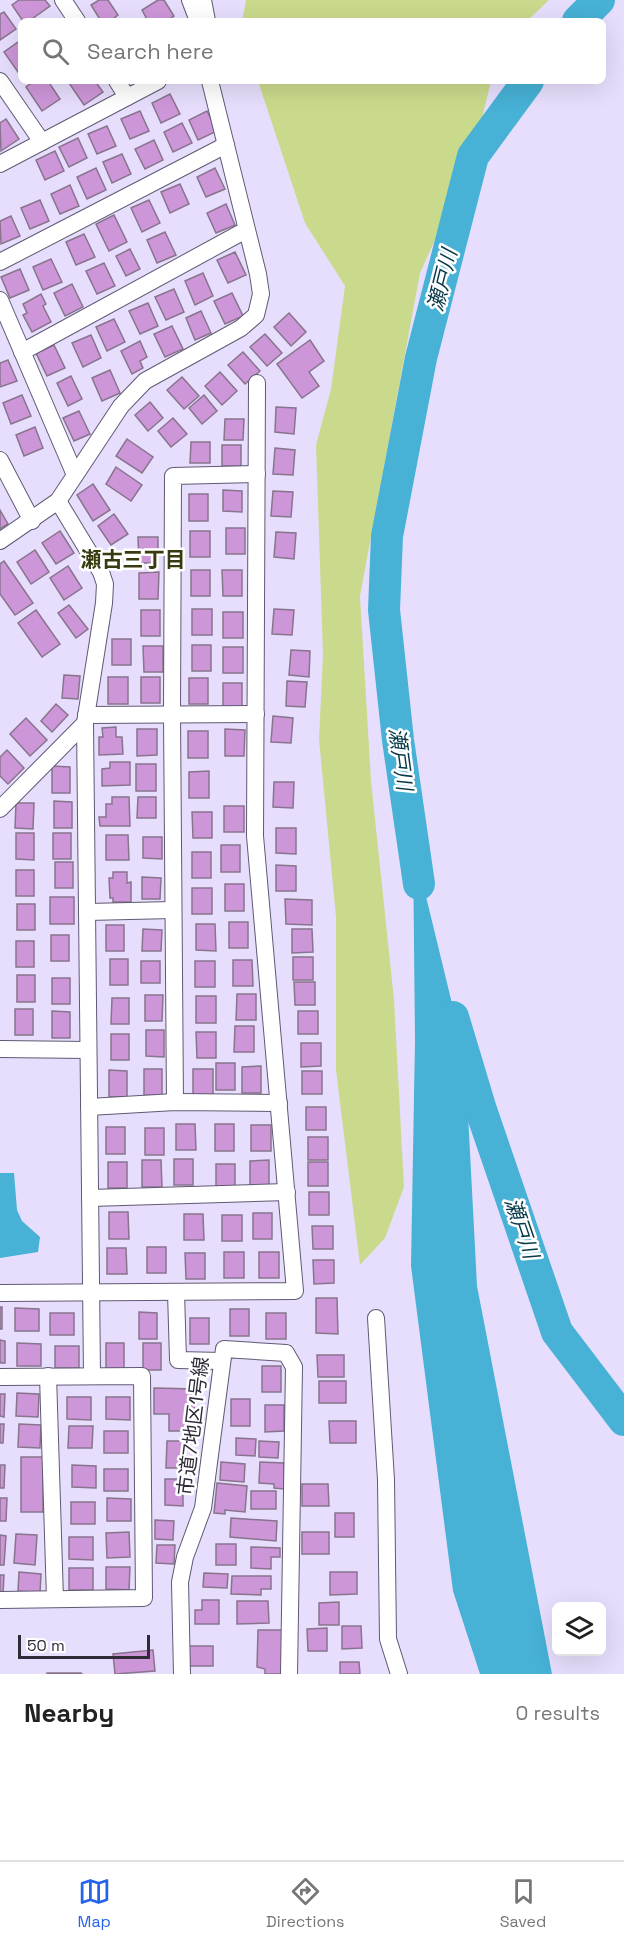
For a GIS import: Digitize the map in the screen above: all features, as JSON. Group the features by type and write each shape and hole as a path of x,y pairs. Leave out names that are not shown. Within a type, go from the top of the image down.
{"street":[{"path":"63,0 75,18"},
{"path":"190,0 197,18"},
{"path":"203,0 206,18"},
{"path":"0,81 42,142"},
{"path":"119,84 127,97"},
{"path":"0,164 152,84"},
{"path":"0,542 58,501 121,406 145,381 241,328 256,315 261,294 258,274 211,84"},
{"path":"0,262 226,145"},
{"path":"22,352 246,230"},
{"path":"0,300 75,475"},
{"path":"0,1293 295,1291 255,836 257,383"},
{"path":"0,460 32,520"},
{"path":"175,1102 173,476 257,474"},
{"path":"58,501 101,572 105,584 86,719 92,1375"},
{"path":"0,809 86,719 256,714"},
{"path":"87,912 173,910"},
{"path":"0,1049 88,1050"},
{"path":"89,1107 175,1102 279,1103"},
{"path":"90,1198 287,1192"},
{"path":"176,1292 178,1360 222,1361"},
{"path":"376,1318 386,1480 388,1639 399,1674"},
{"name":"市道7地区1号線","path":"182,1674 180,1582 185,1557 203,1508 224,1349 286,1353 294,1367 289,1674"},
{"path":"48,1376 55,1599"},
{"path":"0,1377 142,1376 144,1598 0,1600"}],"green space":[{"path":"246,0 549,0 530,18 243,18"},
{"path":"259,84 490,84 473,156 420,273 360,596 371,781 394,1000 404,1187 385,1238 360,1265 336,1070 336,917 319,739 323,655 316,445 331,389 345,286 305,223"}],"water":[{"path":"413,843 465,1057 477,1286 552,1674 480,1674 453,1591 411,1266 415,1040"},
{"path":"0,1173 14,1173 17,1210 22,1221 40,1237 38,1252 0,1258"}],"building":[{"path":"19,0 45,0 50,6 33,18 21,18 12,5"},
{"path":"99,0 108,0 118,15 114,18 99,18 91,5"},
{"path":"158,0 164,0 174,16 146,18 142,10"},
{"path":"4,12 16,29 0,40 0,14"},
{"path":"18,42 18,72 4,52"},
{"path":"30,84 50,84 60,99 42,111 26,87"},
{"path":"70,84 97,84 103,92 84,105"},
{"path":"170,94 180,114 161,123 152,103"},
{"path":"140,111 149,131 130,139 121,119"},
{"path":"207,111 217,131 198,140 189,120"},
{"path":"6,119 19,139 1,151 0,123"},
{"path":"182,123 192,143 173,152 164,132"},
{"path":"107,126 116,146 97,154 88,134"},
{"path":"78,138 87,158 69,167 59,147"},
{"path":"154,140 163,160 145,169 135,149"},
{"path":"55,151 64,171 45,180 36,160"},
{"path":"122,154 131,174 112,183 103,162"},
{"path":"96,168 106,190 87,199 77,177"},
{"path":"215,168 225,189 206,197 197,177"},
{"path":"180,184 189,204 170,213 161,192"},
{"path":"70,185 79,206 60,214 51,194"},
{"path":"40,200 49,221 30,229 21,208"},
{"path":"149,200 160,223 142,232 131,208"},
{"path":"226,204 235,225 216,233 207,213"},
{"path":"114,215 127,242 109,251 96,224"},
{"path":"11,216 20,236 1,244 0,221"},
{"path":"165,232 176,255 157,263 147,240"},
{"path":"84,234 95,257 76,265 66,242"},
{"path":"130,249 140,269 126,276 116,256"},
{"path":"235,252 246,275 228,283 217,260"},
{"path":"51,259 62,282 43,290 33,267"},
{"path":"104,263 115,286 97,294 86,271"},
{"path":"20,269 29,290 10,298 1,277"},
{"path":"203,273 213,296 195,305 185,281"},
{"path":"72,284 83,307 65,316 54,293"},
{"path":"174,289 184,312 166,320 155,297"},
{"path":"232,293 243,316 225,324 214,301"},
{"path":"41,294 46,304 43,306 51,322 32,332 23,315 27,313 23,304"},
{"path":"148,303 158,326 140,334 129,311"},
{"path":"201,311 211,333 195,340 186,318"},
{"path":"289,313 306,332 291,346 274,327"},
{"path":"114,319 125,342 107,351 96,327"},
{"path":"172,326 183,349 165,357 154,334"},
{"path":"265,334 282,353 267,366 250,347"},
{"path":"91,335 101,358 83,367 72,343"},
{"path":"310,340 324,361 309,372 319,386 302,398 277,364"},
{"path":"140,341 147,357 140,361 143,368 132,374 121,351"},
{"path":"54,345 65,368 47,376 36,353"},
{"path":"243,352 260,371 245,384 228,365"},
{"path":"8,360 17,381 0,387 0,363"},
{"path":"110,370 120,393 102,401 92,378"},
{"path":"220,372 237,391 222,405 205,386"},
{"path":"71,376 82,399 68,406 57,383"},
{"path":"182,377 199,396 184,409 167,390"},
{"path":"22,395 31,416 11,424 3,403"},
{"path":"204,395 217,411 202,424 189,408"},
{"path":"150,402 163,418 148,431 135,415"},
{"path":"276,407 296,408 294,434 275,432"},
{"path":"79,411 90,434 74,441 63,418"},
{"path":"173,418 187,434 171,447 158,431"},
{"path":"225,419 244,419 243,440 224,440"},
{"path":"35,427 43,448 24,456 16,435"},
{"path":"127,439 153,457 142,473 116,456"},
{"path":"191,442 210,442 210,463 190,463"},
{"path":"222,445 241,445 241,466 222,466"},
{"path":"275,448 295,450 293,475 273,474"},
{"path":"116,467 142,485 131,501 106,484"},
{"path":"93,484 110,510 93,521 77,495"},
{"path":"223,490 242,491 242,512 223,511"},
{"path":"273,491 293,492 291,517 271,516"},
{"path":"189,494 208,494 208,521 189,521"},
{"path":"0,510 8,524 0,529"},
{"path":"114,514 128,534 111,545 98,526"},
{"path":"226,528 245,528 245,554 226,554"},
{"path":"60,531 74,553 56,564 42,543"},
{"path":"190,531 210,531 210,557 190,557"},
{"path":"276,532 296,533 294,559 274,557"},
{"path":"138,537 158,537 158,563 139,563"},
{"path":"35,550 49,572 31,584 17,562"},
{"path":"4,561 33,603 15,615 0,594 0,564"},
{"path":"68,566 82,588 64,600 50,578"},
{"path":"191,570 210,570 210,596 191,596"},
{"path":"222,570 242,570 242,596 223,596"},
{"path":"159,572 158,599 139,599 139,573"},
{"path":"69,605 88,629 76,638 58,613"},
{"path":"192,609 212,609 212,635 192,635"},
{"path":"274,609 294,610 292,635 272,634"},
{"path":"36,610 60,644 42,657 18,623"},
{"path":"141,610 160,610 160,636 141,636"},
{"path":"223,612 243,612 243,638 223,638"},
{"path":"112,639 131,639 131,665 112,665"},
{"path":"192,645 211,645 211,671 192,671"},
{"path":"143,646 163,646 163,672 144,672"},
{"path":"223,647 243,647 243,673 223,673"},
{"path":"291,650 310,651 309,677 289,675"},
{"path":"64,675 80,676 78,699 62,698"},
{"path":"108,677 128,677 128,704 108,704"},
{"path":"141,677 160,677 160,703 141,703"},
{"path":"189,678 208,678 208,704 189,704"},
{"path":"287,681 307,682 305,707 286,706"},
{"path":"223,683 242,683 242,709 223,709"},
{"path":"56,704 68,715 52,732 41,721"},
{"path":"273,716 293,718 291,743 271,742"},
{"path":"26,718 47,740 30,756 10,734"},
{"path":"116,727 116,737 122,737 123,754 99,755 99,737 103,737 102,728"},
{"path":"137,729 157,729 157,755 137,756"},
{"path":"225,729 245,730 244,756 225,756"},
{"path":"188,731 208,731 208,758 188,758"},
{"path":"7,750 24,768 8,784 0,776 0,757"},
{"path":"110,762 130,762 130,785 102,786 102,769 110,768"},
{"path":"136,764 156,764 156,791 136,791"},
{"path":"52,766 70,767 70,793 52,793"},
{"path":"209,771 209,798 189,798 189,772"},
{"path":"274,782 294,782 293,808 273,807"},
{"path":"112,797 129,797 130,826 100,826 99,817 106,817 106,804 112,804"},
{"path":"138,797 156,797 156,818 137,818"},
{"path":"54,801 72,802 72,828 54,828"},
{"path":"16,803 34,803 33,829 15,828"},
{"path":"224,806 244,806 244,832 224,832"},
{"path":"192,812 212,812 212,838 193,838"},
{"path":"276,828 296,828 296,854 276,853"},
{"path":"16,833 34,833 34,860 16,859"},
{"path":"53,833 71,833 71,859 53,859"},
{"path":"106,835 128,835 129,860 106,860"},
{"path":"143,837 162,837 162,859 143,858"},
{"path":"221,845 240,845 240,872 221,872"},
{"path":"192,852 211,852 211,878 192,878"},
{"path":"55,862 73,862 73,888 55,888"},
{"path":"276,865 296,866 296,891 276,891"},
{"path":"16,870 34,870 34,896 16,896"},
{"path":"113,872 127,872 127,883 131,882 131,902 113,902 113,898 110,898 109,878 113,878"},
{"path":"142,877 161,878 160,899 142,899"},
{"path":"225,884 244,884 244,911 225,911"},
{"path":"192,888 212,888 212,914 192,914"},
{"path":"50,897 74,897 74,924 50,924"},
{"path":"285,899 312,900 312,925 286,924"},
{"path":"17,904 35,904 35,930 17,930"},
{"path":"229,922 248,922 248,948 229,948"},
{"path":"196,924 215,924 216,951 196,950"},
{"path":"106,925 124,925 124,951 106,951"},
{"path":"143,929 162,930 161,951 142,951"},
{"path":"292,929 312,929 313,952 292,953"},
{"path":"51,935 69,935 69,961 51,961"},
{"path":"16,941 34,941 34,967 16,967"},
{"path":"293,957 313,957 313,980 293,980"},
{"path":"110,959 128,959 128,985 110,985"},
{"path":"233,960 252,960 253,986 233,986"},
{"path":"141,961 160,961 160,983 141,983"},
{"path":"195,961 215,961 215,987 195,987"},
{"path":"17,975 35,975 35,1002 17,1002"},
{"path":"52,978 70,978 70,1004 52,1004"},
{"path":"294,982 315,982 315,1005 295,1005"},
{"path":"237,994 256,994 256,1020 236,1020"},
{"path":"145,995 163,995 162,1021 145,1021"},
{"path":"196,996 216,996 216,1023 196,1023"},
{"path":"112,998 129,998 129,1024 111,1024"},
{"path":"15,1009 33,1009 33,1035 15,1035"},
{"path":"52,1011 70,1012 70,1038 52,1038"},
{"path":"298,1011 318,1011 318,1034 298,1034"},
{"path":"235,1026 254,1026 254,1052 234,1052"},
{"path":"146,1030 164,1030 164,1057 146,1056"},
{"path":"196,1032 216,1032 216,1058 197,1058"},
{"path":"111,1034 129,1034 129,1060 111,1060"},
{"path":"301,1043 321,1043 321,1066 301,1067"},
{"path":"216,1063 235,1063 235,1090 216,1090"},
{"path":"261,1066 261,1093 242,1093 242,1067"},
{"path":"144,1069 162,1069 162,1096 144,1095"},
{"path":"193,1069 213,1069 213,1095 193,1095"},
{"path":"109,1070 127,1071 127,1097 109,1097"},
{"path":"302,1071 322,1071 322,1094 302,1094"},
{"path":"306,1107 326,1107 326,1130 306,1130"},
{"path":"176,1124 195,1124 196,1150 176,1150"},
{"path":"215,1124 234,1124 234,1151 215,1151"},
{"path":"251,1125 271,1125 271,1151 251,1151"},
{"path":"106,1127 125,1127 125,1154 106,1154"},
{"path":"145,1128 164,1128 164,1155 145,1155"},
{"path":"308,1137 328,1137 328,1160 308,1160"},
{"path":"174,1159 193,1159 193,1185 174,1185"},
{"path":"142,1160 161,1160 162,1187 142,1187"},
{"path":"269,1160 269,1187 250,1187 250,1161"},
{"path":"108,1162 127,1162 127,1188 108,1188"},
{"path":"308,1162 328,1162 328,1186 308,1186"},
{"path":"216,1164 235,1164 235,1190 216,1190"},
{"path":"309,1192 329,1192 329,1215 309,1215"},
{"path":"109,1212 128,1212 129,1239 109,1239"},
{"path":"253,1213 272,1213 272,1239 253,1239"},
{"path":"184,1214 203,1214 204,1240 184,1240"},
{"path":"222,1215 242,1215 242,1241 222,1241"},
{"path":"312,1226 333,1226 333,1249 313,1249"},
{"path":"147,1247 166,1247 166,1273 147,1273"},
{"path":"107,1248 126,1248 127,1274 107,1274"},
{"path":"224,1252 244,1252 244,1278 224,1278"},
{"path":"259,1252 279,1252 279,1278 259,1278"},
{"path":"185,1253 205,1253 205,1279 186,1279"},
{"path":"313,1260 334,1260 334,1283 314,1284"},
{"path":"316,1298 337,1298 338,1334 316,1333"},
{"path":"0,1307 2,1307 2,1329 0,1329"},
{"path":"15,1308 39,1309 39,1331 15,1331"},
{"path":"230,1309 249,1309 249,1336 230,1336"},
{"path":"139,1312 157,1313 157,1339 139,1339"},
{"path":"50,1313 74,1313 74,1335 50,1335"},
{"path":"266,1313 286,1313 286,1339 266,1339"},
{"path":"190,1318 209,1318 209,1344 190,1344"},
{"path":"0,1340 5,1341 5,1363 0,1363"},
{"path":"17,1343 41,1344 41,1366 17,1366"},
{"path":"106,1343 124,1343 124,1369 106,1369"},
{"path":"143,1343 161,1343 161,1370 143,1370"},
{"path":"55,1346 79,1346 79,1368 55,1368"},
{"path":"317,1355 344,1355 344,1377 318,1377"},
{"path":"262,1366 281,1366 281,1392 262,1392"},
{"path":"319,1381 346,1381 346,1403 319,1403"},
{"path":"154,1388 195,1389 194,1431 169,1431 169,1414 154,1414"},
{"path":"17,1393 39,1394 38,1417 16,1416"},
{"path":"0,1394 5,1394 4,1417 0,1416"},
{"path":"67,1397 91,1397 91,1420 67,1419"},
{"path":"106,1397 130,1397 130,1420 106,1419"},
{"path":"231,1399 250,1399 250,1426 231,1426"},
{"path":"265,1405 284,1405 284,1431 265,1432"},
{"path":"329,1421 356,1421 356,1443 330,1443"},
{"path":"0,1424 4,1424 3,1443 0,1443"},
{"path":"19,1424 41,1425 40,1448 18,1447"},
{"path":"69,1426 93,1426 92,1448 68,1448"},
{"path":"104,1431 128,1431 128,1453 104,1453"},
{"path":"236,1438 256,1439 255,1456 236,1455"},
{"path":"167,1441 185,1441 185,1468 166,1468"},
{"path":"259,1441 279,1442 278,1458 259,1457"},
{"path":"21,1457 43,1457 43,1512 21,1512"},
{"path":"221,1462 245,1464 244,1482 220,1480"},
{"path":"260,1462 284,1463 284,1489 274,1488 274,1484 259,1483"},
{"path":"0,1465 5,1465 4,1488 0,1488"},
{"path":"72,1465 96,1466 96,1488 72,1487"},
{"path":"104,1469 128,1469 128,1491 104,1491"},
{"path":"165,1479 183,1479 183,1506 165,1505"},
{"path":"217,1483 247,1486 245,1512 225,1510 225,1514 214,1513"},
{"path":"302,1484 328,1484 329,1506 302,1506"},
{"path":"251,1491 276,1491 276,1509 251,1509"},
{"path":"0,1498 7,1498 6,1521 0,1521"},
{"path":"107,1498 131,1499 131,1521 107,1521"},
{"path":"71,1502 95,1502 95,1524 71,1524"},
{"path":"335,1513 354,1513 354,1537 335,1537"},
{"path":"231,1518 277,1521 276,1541 230,1537"},
{"path":"155,1520 174,1521 173,1540 155,1539"},
{"path":"129,1532 130,1557 107,1558 106,1533"},
{"path":"302,1532 329,1532 329,1554 302,1554"},
{"path":"16,1534 37,1535 35,1565 14,1563"},
{"path":"0,1535 6,1536 4,1565 0,1565"},
{"path":"69,1537 93,1537 93,1560 69,1559"},
{"path":"216,1544 236,1544 236,1565 216,1565"},
{"path":"157,1545 175,1545 174,1564 156,1563"},
{"path":"251,1547 280,1548 280,1557 271,1557 271,1569 251,1568"},
{"path":"106,1567 130,1567 129,1590 106,1589"},
{"path":"69,1568 93,1568 93,1590 69,1590"},
{"path":"19,1572 41,1574 40,1593 18,1591"},
{"path":"330,1572 357,1572 357,1594 330,1595"},
{"path":"204,1573 228,1574 227,1588 203,1587"},
{"path":"0,1575 4,1575 3,1594 0,1594"},
{"path":"232,1576 271,1576 271,1589 261,1589 261,1595 231,1594"},
{"path":"202,1600 219,1600 219,1624 195,1624 195,1610 202,1610"},
{"path":"237,1601 268,1601 269,1623 237,1624"},
{"path":"339,1602 339,1625 319,1625 319,1603"},
{"path":"342,1626 361,1626 362,1648 342,1649"},
{"path":"327,1628 327,1651 308,1651 307,1629"},
{"path":"258,1630 283,1630 283,1674 265,1674 265,1669 257,1667"},
{"path":"189,1646 213,1646 213,1666 189,1666"},
{"path":"153,1650 155,1671 115,1674 113,1654"},
{"path":"340,1662 359,1662 360,1674 340,1674"},
{"path":"81,1673 82,1674 47,1674"}],"waterway":[{"name":"瀬戸川","path":"581,18 599,0"},
{"name":"瀬戸川","path":"419,884 398,740 384,610 387,536 421,358 473,156 526,84"},
{"name":"瀬戸川","path":"453,1017 481,1110 557,1332 624,1420"}],"district":[{"name":"瀬古三丁目","path":"133,559"}]}
